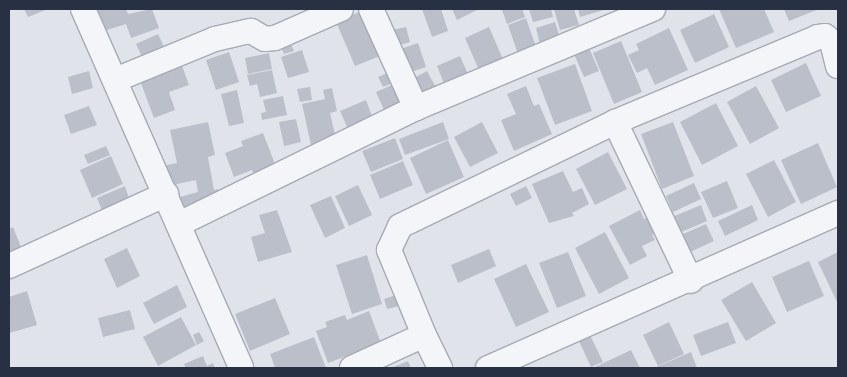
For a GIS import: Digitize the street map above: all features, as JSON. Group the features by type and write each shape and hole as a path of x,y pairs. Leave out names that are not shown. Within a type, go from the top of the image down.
{"street":[{"path":"83,9 241,368"},
{"path":"115,80 214,38 252,31 265,39 276,38 341,9"},
{"path":"372,9 416,108"},
{"path":"179,224 416,108 653,9"},
{"path":"440,368 424,335 389,250 400,226 615,122 818,37 825,36 832,42 838,66"},
{"path":"615,122 691,281"},
{"path":"9,266 166,194"},
{"path":"488,368 691,281 838,213"},
{"path":"352,368 424,335"}],"building":[{"path":"24,9 48,9 28,17"},
{"path":"93,9 126,9 128,14 152,9 159,28 131,38 126,24 101,32"},
{"path":"366,9 385,54 355,66 336,22"},
{"path":"422,9 441,9 448,31 432,37"},
{"path":"452,9 477,9 477,10 457,20"},
{"path":"522,9 525,17 507,24 502,10"},
{"path":"529,9 551,9 553,17 533,22"},
{"path":"554,9 574,9 579,25 560,30"},
{"path":"578,9 607,9 580,17"},
{"path":"719,9 764,9 774,32 736,48"},
{"path":"784,9 819,9 789,21"},
{"path":"714,14 729,47 695,63 680,30"},
{"path":"526,18 537,50 519,57 508,25"},
{"path":"555,22 561,42 541,48 536,28"},
{"path":"406,27 410,42 397,46 392,30"},
{"path":"489,27 506,66 482,77 465,38"},
{"path":"669,28 688,70 655,85 647,68 637,73 628,55 639,50 636,44"},
{"path":"158,34 166,51 144,61 136,44"},
{"path":"290,41 294,51 284,54 280,44"},
{"path":"621,41 642,92 614,104 593,53"},
{"path":"418,43 426,67 405,74 398,50"},
{"path":"589,48 599,71 584,77 574,54"},
{"path":"302,50 309,72 288,78 281,57"},
{"path":"229,52 239,82 216,90 206,60"},
{"path":"269,53 272,69 248,74 245,58"},
{"path":"460,56 471,81 447,91 437,66"},
{"path":"181,63 189,85 169,92 175,110 154,118 139,78"},
{"path":"806,63 821,96 786,112 771,80"},
{"path":"575,64 592,111 555,125 537,78"},
{"path":"272,70 277,93 260,97 257,84 250,86 247,75"},
{"path":"89,71 93,88 72,94 68,77"},
{"path":"392,71 397,81 383,87 378,77"},
{"path":"427,71 440,95 425,103 412,79"},
{"path":"399,82 407,100 384,110 376,92"},
{"path":"526,86 534,106 539,104 552,134 514,151 501,120 516,114 507,94"},
{"path":"756,86 779,128 750,144 727,102"},
{"path":"310,87 312,100 300,102 297,89"},
{"path":"332,88 337,111 330,113 336,139 311,145 302,104 325,99 323,90"},
{"path":"237,90 244,123 229,126 221,94"},
{"path":"283,96 287,115 262,120 261,113 266,112 263,100"},
{"path":"366,100 375,124 350,134 340,111"},
{"path":"716,103 738,146 702,165 680,122"},
{"path":"89,106 97,125 71,134 64,115"},
{"path":"296,119 301,142 284,146 279,122"},
{"path":"208,122 215,155 208,157 214,190 218,189 221,201 183,210 180,197 198,192 196,180 168,186 163,166 177,163 170,130"},
{"path":"443,122 449,139 405,155 399,139"},
{"path":"482,122 498,153 470,167 454,137"},
{"path":"673,122 694,176 662,189 641,134"},
{"path":"263,133 277,169 255,177 252,170 234,177 225,153 243,146 241,141"},
{"path":"395,138 403,159 371,172 362,151"},
{"path":"448,140 464,177 426,194 410,158"},
{"path":"818,143 837,187 801,204 781,160"},
{"path":"106,146 110,155 88,164 84,155"},
{"path":"608,152 627,189 595,205 576,169"},
{"path":"111,156 123,184 92,198 80,170"},
{"path":"774,160 796,202 768,217 746,174"},
{"path":"403,161 413,185 380,199 370,175"},
{"path":"563,171 573,192 582,188 589,204 572,213 574,216 549,223 532,184"},
{"path":"727,181 738,208 713,218 701,192"},
{"path":"694,183 701,199 673,212 666,196"},
{"path":"358,185 372,215 349,226 335,196"},
{"path":"125,186 129,198 102,210 97,198"},
{"path":"526,186 532,198 516,206 510,194"},
{"path":"331,196 345,228 325,238 310,205"},
{"path":"701,205 707,221 679,233 672,217"},
{"path":"752,205 758,220 725,236 718,221"},
{"path":"277,210 292,252 258,262 251,237 265,233 259,215"},
{"path":"640,210 644,219 651,216 659,232 652,235 655,240 642,246 647,256 630,265 609,226"},
{"path":"706,224 714,241 690,252 683,234"},
{"path":"13,227 21,247 9,252 9,229"},
{"path":"605,232 629,278 599,294 575,248"},
{"path":"127,248 140,276 117,288 104,259"},
{"path":"489,249 496,266 458,283 451,265"},
{"path":"568,252 586,296 557,308 539,263"},
{"path":"838,252 838,304 818,262"},
{"path":"367,255 382,304 352,314 336,265"},
{"path":"809,261 824,296 787,312 772,277"},
{"path":"526,264 549,312 516,327 494,279"},
{"path":"752,282 776,323 746,341 721,300"},
{"path":"177,285 187,307 154,324 143,303"},
{"path":"27,291 37,325 9,333 9,297"},
{"path":"399,294 403,305 387,309 384,299"},
{"path":"275,298 290,334 250,351 235,314"},
{"path":"130,310 135,329 103,337 98,318"},
{"path":"369,311 381,343 328,363 316,331 327,327 325,322 345,315 347,320"},
{"path":"181,317 196,345 158,366 143,337"},
{"path":"669,322 684,354 658,366 643,335"},
{"path":"728,322 736,343 701,356 693,335"},
{"path":"199,332 204,341 197,345 193,335"},
{"path":"589,333 603,362 591,367 578,339"},
{"path":"314,337 326,368 275,368 270,354"},
{"path":"631,350 640,368 593,368"},
{"path":"691,352 697,368 654,368 659,366"},
{"path":"203,356 207,366 213,363 215,368 186,368 184,364"},
{"path":"408,361 411,368 391,368"}]}
